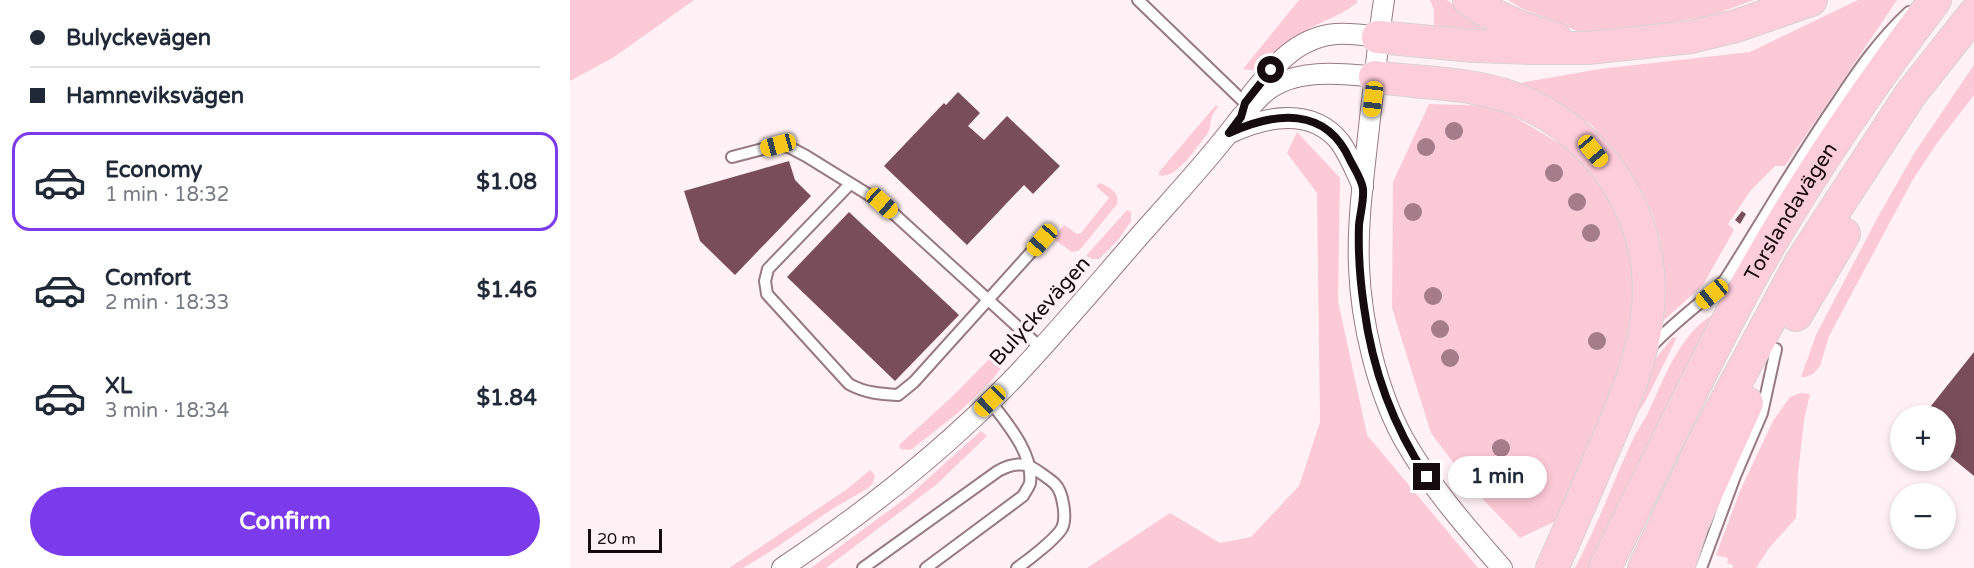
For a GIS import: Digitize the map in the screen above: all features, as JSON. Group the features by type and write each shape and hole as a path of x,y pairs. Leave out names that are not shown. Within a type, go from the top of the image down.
{"main road":[{"path":"1469,0 1526,30 1588,48"},
{"path":"1378,37 1474,46 1588,48 1691,37 1736,26 1811,0"},
{"name":"Torslandavägen","path":"1605,568 1724,327 1753,275 1848,120 1935,0"},
{"name":"Torslandavägen","path":"1644,568 1706,440 1802,262 1910,95 1974,14"},
{"path":"1678,568 1692,525 1749,400 1776,349 1849,225 1974,39"},
{"path":"1375,77 1463,86 1508,96 1546,113 1577,136 1610,171 1627,197 1637,223 1645,249 1649,296 1647,325 1639,362 1626,399 1552,568"}],"street":[{"path":"1384,0 1378,37 1359,225 1359,268 1372,352 1383,389 1402,435 1419,466 1502,568"},
{"name":"Bulyckevägen","path":"782,568 868,506 990,401 1041,348 1229,133 1281,59 1316,38 1347,34 1378,37"},
{"name":"Bulyckevägen","path":"1243,110 1265,92 1293,79 1324,73 1375,77"},
{"name":"Bulyckevägen","path":"1229,133 1244,126 1283,118 1301,117 1317,123 1339,141 1363,187"}],"lane":[{"path":"1138,0 1243,110"},
{"path":"1639,362 1668,329 1712,294 1725,280 1791,172 1867,59 1888,32 1922,0"},
{"path":"732,157 778,145 789,147 882,203 1041,348"},
{"path":"850,184 768,269 765,281 767,294 849,384 858,389 877,394 898,395 914,382 1042,240"},
{"path":"1701,568 1762,413 1776,349"},
{"path":"926,568 1023,496 1030,484 1028,465 1021,445 990,401"},
{"path":"863,568 998,471 1007,466 1028,465 1056,485 1064,507 1065,519 1061,529 1017,568"}],"shaded area":[{"path":"570,0 694,0 614,57 570,81"},
{"path":"1299,0 1356,0 1358,2 1351,8 1301,33 1265,65 1258,69 1243,69"},
{"path":"1430,0 1447,0 1493,33 1434,29 1434,10"},
{"path":"1508,0 1754,0 1707,17 1587,35 1521,8"},
{"path":"1858,0 1897,0 1785,166 1775,166 1751,190 1728,224 1734,230 1703,285 1664,320 1666,289 1660,239 1652,213 1642,192 1593,126 1553,100 1520,83 1600,69 1750,52"},
{"path":"1974,65 1974,95 1937,143 1912,181 1829,336 1820,366 1813,374 1801,377 1816,335 1879,215 1915,152"},
{"path":"1429,104 1496,106 1581,156 1614,202 1637,254 1637,310 1625,363 1560,519 1520,538 1474,490 1431,433 1392,308 1393,182"},
{"path":"1216,105 1218,107 1212,116 1208,133 1191,156 1172,173 1159,175 1159,172"},
{"path":"1297,132 1340,178 1338,301 1367,435 1478,568 1087,568 1170,513 1220,543 1251,537 1299,486 1320,422 1317,193 1287,153"},
{"path":"1100,183 1116,194 1117,204 1083,246 1078,251 1072,252 1054,237 1064,225 1077,234 1081,233 1109,198 1096,186"},
{"path":"1127,210 1131,212 1131,221 1118,240 1099,259 1086,256"},
{"path":"1714,314 1590,568 1575,568 1635,435 1673,359 1701,323"},
{"path":"1673,337 1677,338 1635,417 1653,362"},
{"path":"1002,346 1009,351 1001,368 991,381 959,412 912,449 901,449 899,445 954,395"},
{"path":"1801,393 1810,394 1804,420 1796,518 1769,548 1756,568 1733,568 1733,565 1727,563 1728,558 1716,555 1740,491 1773,421 1790,397"},
{"path":"981,431 987,436 937,484 826,568 811,568 910,495"},
{"path":"870,470 875,475 873,483 868,488 743,568 729,568 846,490"}],"building":[{"path":"958,92 980,113 968,126 984,140 1007,116 1060,166 1033,194 1024,185 967,245 884,166 944,103 946,105"},
{"path":"789,161 795,180 811,196 735,275 700,241 684,191"},
{"path":"1742,211 1746,214 1740,224 1735,220"},
{"path":"849,212 959,315 895,381 787,277"},
{"path":"1974,352 1974,476 1956,461 1956,405 1932,405"}],"route":[{"path":"1271,70 1245,103 1241,117 1229,133 1262,121 1301,117 1329,131 1348,155 1363,187 1359,225 1359,268 1372,352 1383,389 1402,435 1427,477"}]}
